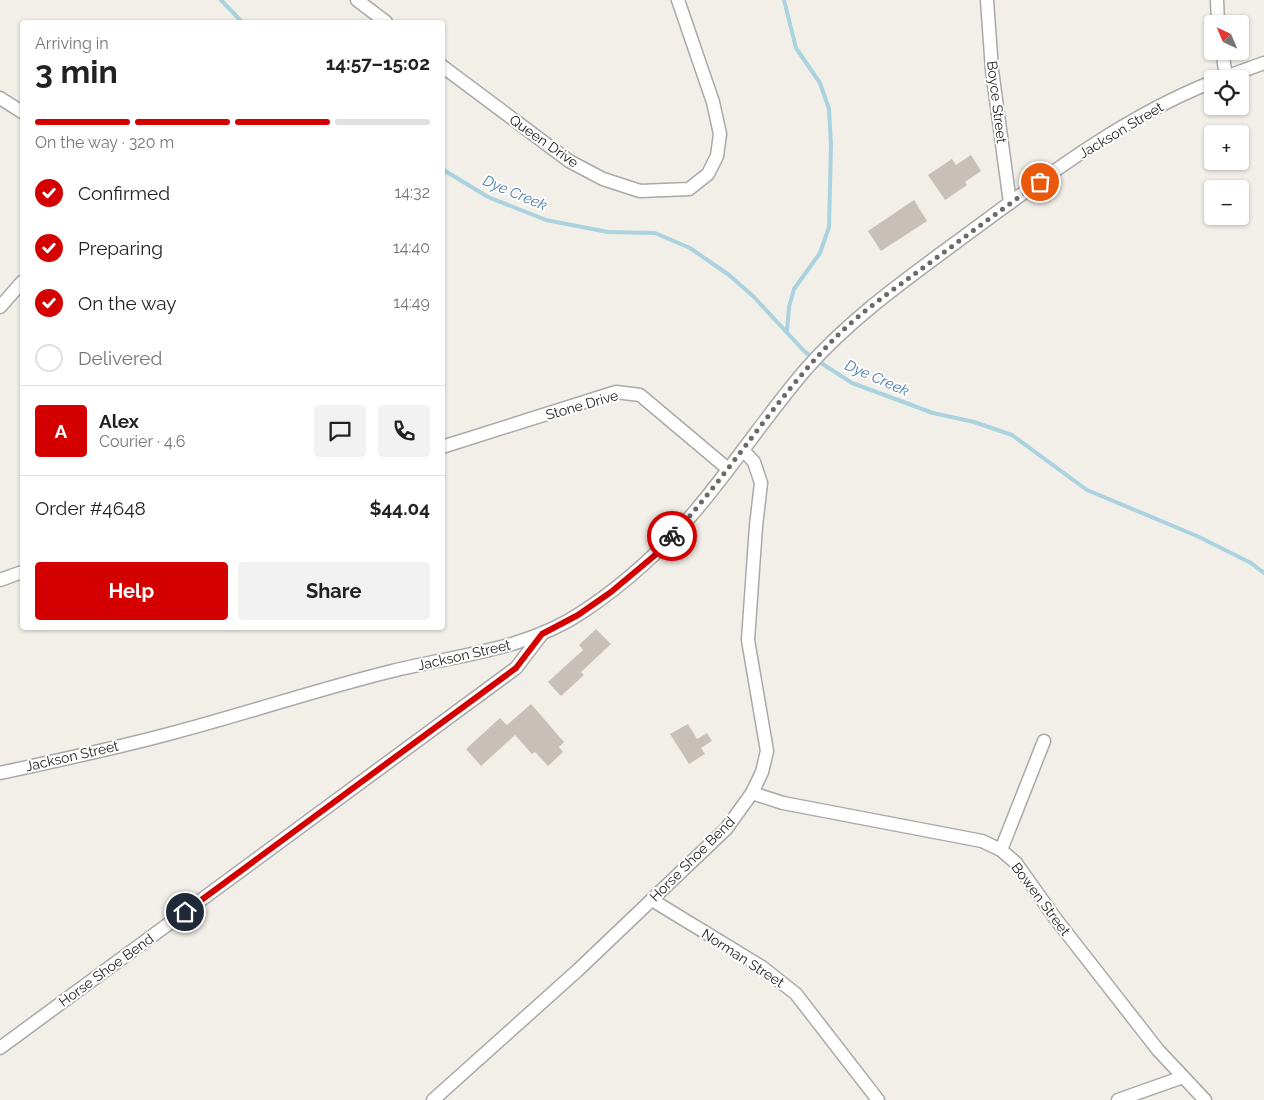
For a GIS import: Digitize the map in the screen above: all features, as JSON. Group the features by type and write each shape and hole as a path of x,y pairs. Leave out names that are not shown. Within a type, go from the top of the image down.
{"street":[{"path":"357,0 383,20"},
{"name":"Queen Drive","path":"445,68 569,161 603,179 640,191 689,189 708,174 717,156 720,134 712,102 678,0"},
{"name":"Boyce Street","path":"987,0 992,70 1010,203"},
{"path":"1217,0 1218,15"},
{"path":"1244,70 1264,63"},
{"name":"Jackson Street","path":"0,773 174,733 391,672 508,645 542,634 578,615 611,592 654,556 695,511 806,369 834,339 903,282 1010,203 1099,141 1180,94 1204,85"},
{"path":"0,98 20,111"},
{"path":"0,307 20,284"},
{"name":"Stone Drive","path":"445,446 616,392 640,395 728,469"},
{"name":"Horse Shoe Bend","path":"433,1100 578,970 726,829 752,793 762,772 767,751 748,640 756,526 762,482 754,462 743,450"},
{"path":"0,580 20,573"},
{"name":"Horse Shoe Bend","path":"0,1048 516,668 542,634"},
{"path":"1001,850 1044,741"},
{"name":"Bowen Street","path":"752,793 783,803 982,841 1001,850 1016,863 1055,918 1158,1050 1205,1100"},
{"name":"Norman Street","path":"652,900 762,967 796,994 878,1100"},
{"path":"1118,1100 1183,1077"}],"building":[{"path":"971,155 981,171 965,182 967,185 945,200 928,175 952,159 956,165"},
{"path":"914,200 927,221 881,251 868,231"},
{"path":"596,629 611,644 581,672 584,675 561,696 548,682 583,650 579,645"},
{"path":"531,704 564,742 559,747 563,752 548,766 535,752 532,754 515,735 481,766 466,749 500,718 507,725"},
{"path":"688,724 697,739 707,733 712,741 701,748 705,754 689,764 670,734"}],"waterway":[{"name":"Dye Creek","path":"221,0 240,20"},
{"path":"784,0 796,48 820,83 829,109 831,145 829,227 820,253 794,289 789,307 787,331"},
{"name":"Dye Creek","path":"445,171 488,197 546,220 608,232 655,233 690,248 729,275 753,296 805,352 812,357"},
{"name":"Dye Creek","path":"818,361 852,383 933,413 974,422 1012,435 1087,490 1197,536 1251,563 1264,573"}],"way so far":[{"path":"672,536 695,511 806,369 834,339 861,315 910,277 1040,182"}],"route":[{"path":"185,912 516,668 542,634 578,615 611,592 654,556 672,536"}]}
